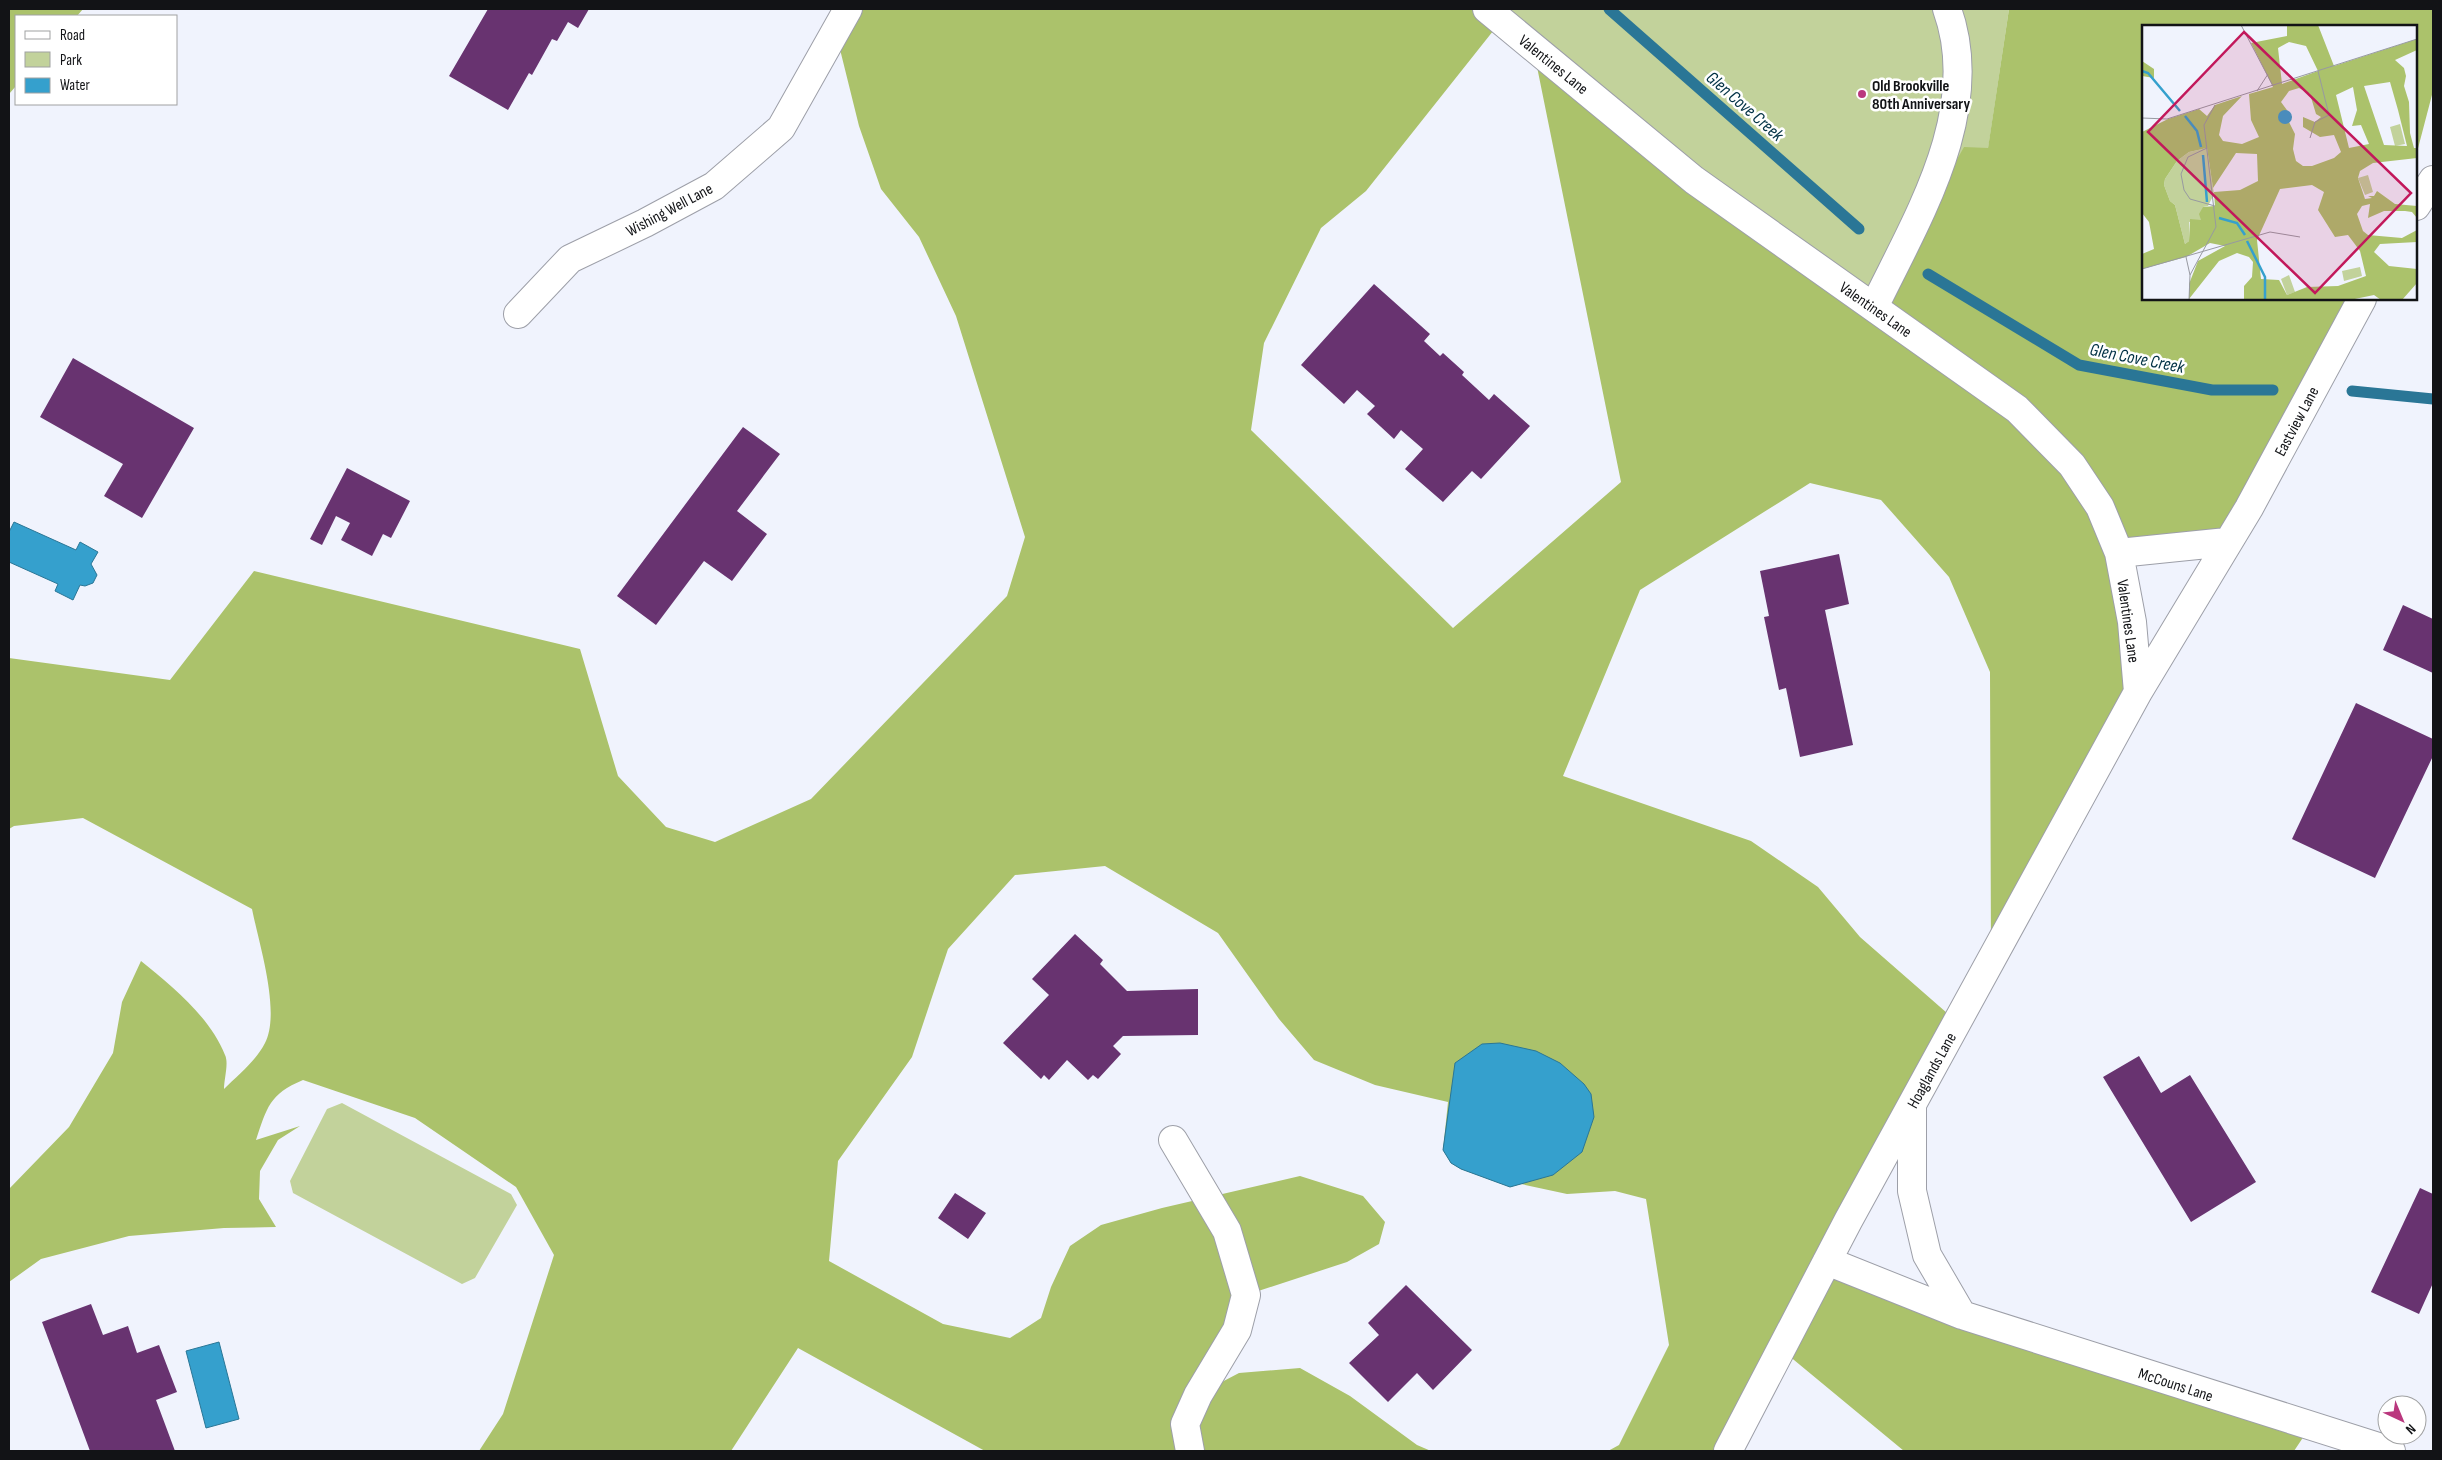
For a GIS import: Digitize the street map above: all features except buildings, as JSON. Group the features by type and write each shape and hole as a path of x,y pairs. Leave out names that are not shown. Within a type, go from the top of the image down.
{"street":[{"name":"Wishing Well Lane","path":"518,314 570,259 645,224 714,186 781,128 848,9"},
{"name":"Valentines Lane","path":"1486,9 1694,180 2017,409 2072,465 2100,506 2119,553 2132,622 2138,692"},
{"path":"1874,307 1924,202 1947,143 1957,95 1957,56 1952,22 1947,9"},
{"path":"2417,204 2433,180"},
{"name":"Eastview Lane","path":"2138,692 2249,508 2361,300"},
{"path":"2119,553 2227,542"},
{"name":"Hoaglands Lane","path":"1728,1451 1827,1261 2138,692"},
{"path":"1912,1104 1912,1191 1925,1246 1927,1254 1962,1315"},
{"path":"1173,1140 1227,1231 1246,1295 1237,1330 1198,1395 1185,1424 1190,1451"},
{"name":"McCouns Lane","path":"1827,1261 1962,1315 2391,1451"}],"green space":[{"path":"9,9 83,9 78,15 15,15 15,87 9,94"},
{"path":"830,9 1486,9 1501,21 1366,191 1321,228 1264,343 1251,430 1453,628 1621,482 1533,47 1874,307 1964,147 1988,148 2009,9 2433,9 2433,91 2417,152 2417,25 2142,25 2142,300 2361,300 2227,542 2129,547 2132,692 1991,956 1990,672 1949,577 1881,500 1810,483 1640,590 1563,776 1751,841 1818,887 1860,937 1955,1020 1820,1259 2310,1427 2294,1451 1904,1451 1776,1345 1723,1451 1608,1451 1619,1445 1669,1345 1646,1199 1615,1191 1567,1194 1521,1184 1510,1187 1461,1169 1451,1163 1443,1150 1448,1102 1375,1085 1314,1060 1279,1019 1218,933 1105,866 1015,875 948,949 912,1057 838,1161 829,1261 943,1324 1010,1338 1041,1318 1051,1287 1070,1246 1101,1225 1162,1208 1300,1176 1363,1196 1385,1222 1379,1244 1347,1262 1246,1295 1199,1394 1239,1373 1300,1368 1350,1396 1417,1445 1431,1451 985,1451 798,1348 731,1451 479,1451 503,1414 554,1255 516,1187 415,1118 303,1080 283,1091 271,1103 256,1140 300,1126 278,1140 260,1171 259,1199 276,1227 224,1228 129,1236 41,1259 9,1282 9,1189 69,1127 113,1053 122,1002 141,961 189,1003 210,1028 226,1058 224,1089 261,1050 269,1030 271,1014 267,978 252,909 83,818 14,826 9,829 9,658 170,680 254,571 580,649 618,776 666,827 715,842 811,799 1007,596 1025,537 956,316 919,237 881,189 859,126"},
{"path":"1487,9 2009,9 1988,149 1874,307"},
{"path":"342,1103 511,1194 517,1205 475,1278 462,1284 293,1193 290,1181 327,1109"}],"water":[{"path":"14,522 76,550 80,542 98,552 91,564 97,575 93,583 85,586 80,585 73,600 55,591 58,584 9,562 9,532"},
{"path":"1500,1043 1536,1051 1560,1063 1584,1084 1591,1094 1594,1117 1582,1152 1553,1175 1510,1187 1461,1169 1451,1163 1443,1150 1455,1063 1482,1044"},
{"path":"219,1342 239,1419 206,1428 186,1351"}],"waterway":[{"name":"Glen Cove Creek","path":"1609,9 1859,229"},
{"name":"Glen Cove Creek","path":"1928,274 2079,365 2212,390 2273,390"},
{"name":"Glen Cove Creek","path":"2352,391 2433,399"}],"place":[{"name":"Old Brookville 80th Anniversary","path":"1862,94"}]}
